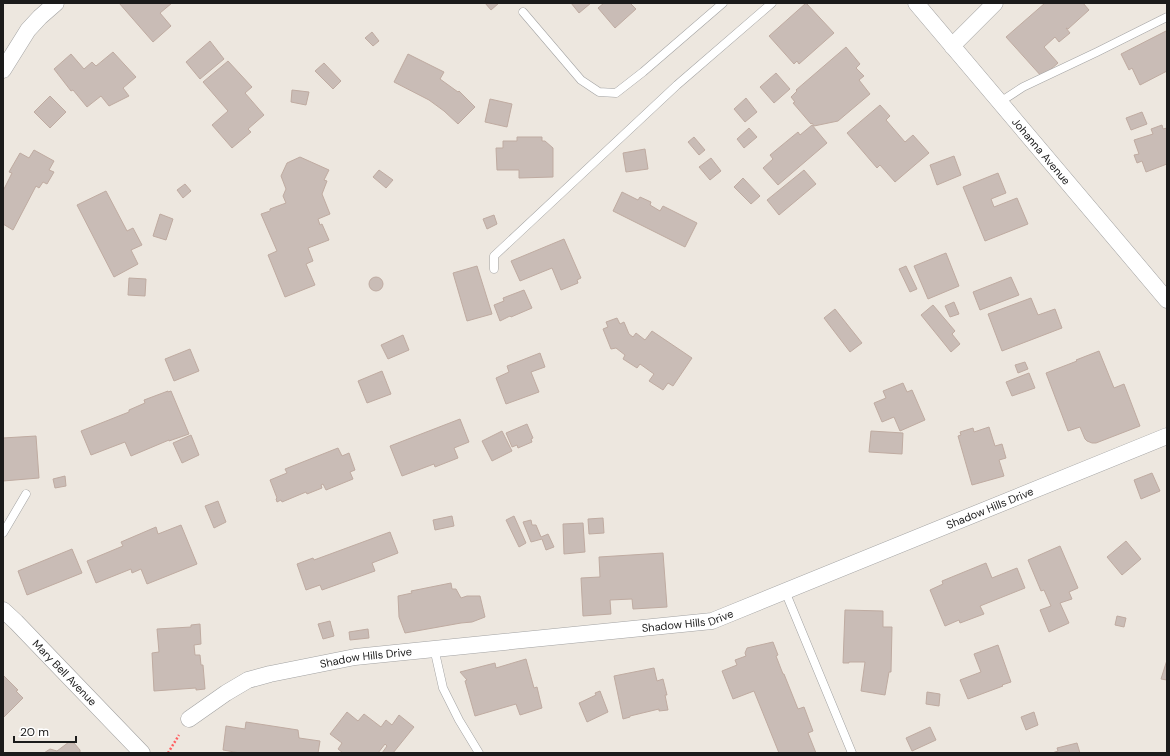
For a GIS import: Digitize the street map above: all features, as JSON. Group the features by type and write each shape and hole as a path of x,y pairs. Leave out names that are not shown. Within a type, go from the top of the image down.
{"street":[{"path":"3,70 28,30 40,16 56,3"},
{"name":"Johanna Avenue","path":"916,3 1164,292"},
{"path":"952,46 995,3"},
{"name":"Shadow Hills Drive","path":"189,719 226,693 248,680 270,674 355,657 712,621 1167,436"},
{"name":"Mary Bell Avenue","path":"3,610 142,753"}],"lane":[{"path":"524,12 581,80 599,92 616,93 643,72 723,3"},
{"path":"494,269 494,256 677,85 772,3"},
{"path":"1000,102 1023,87 1167,17"},
{"path":"3,533 26,494"},
{"path":"785,591 852,753"},
{"path":"434,648 443,688 459,720 479,753"}],"building":[{"path":"119,3 172,3 160,13 171,26 153,42"},
{"path":"485,3 499,3 491,10"},
{"path":"571,3 591,3 579,13"},
{"path":"604,3 630,3 636,9 615,28 598,8"},
{"path":"806,3 834,33 799,64 797,61 794,64 769,36"},
{"path":"1045,3 1083,3 1089,10 1068,29 1066,28 1070,33 1059,42 1055,37 1044,47 1058,63 1042,77 1006,37"},
{"path":"1166,31 1167,71 1140,85 1132,68 1129,70 1121,54"},
{"path":"372,32 379,41 373,46 365,38"},
{"path":"210,41 224,59 200,79 186,62"},
{"path":"846,47 860,64 856,68 864,76 859,80 870,94 838,121 814,126 793,103 795,102 791,97 797,91 796,90"},
{"path":"113,52 136,77 123,88 129,96 109,106 101,96 87,107 73,90 71,91 54,69 71,54 84,69 92,62 96,66"},
{"path":"408,54 444,72 440,79 458,92 459,91 475,107 458,124 429,100 394,82"},
{"path":"228,61 252,87 245,93 264,115 248,129 251,132 232,148 212,125 228,111 203,82"},
{"path":"324,63 341,81 333,89 315,71"},
{"path":"776,73 790,89 774,103 760,87"},
{"path":"292,90 309,92 306,105 291,102"},
{"path":"50,96 66,112 50,128 34,112"},
{"path":"746,98 757,112 745,122 734,109"},
{"path":"490,99 512,104 507,127 485,122"},
{"path":"880,105 890,116 886,120 905,142 913,135 929,153 895,182 880,165 877,168 847,133"},
{"path":"1142,112 1147,124 1131,130 1126,118"},
{"path":"812,125 827,143 778,185 763,168 773,159 770,155 798,132 800,135"},
{"path":"1162,125 1163,129 1167,128 1167,164 1146,172 1142,161 1137,163 1134,155 1139,154 1134,140 1153,134 1151,129"},
{"path":"749,128 757,137 744,148 737,139"},
{"path":"517,137 542,137 542,141 545,141 553,148 553,177 519,178 519,170 497,170 496,148 503,148 503,141 517,141"},
{"path":"694,137 705,150 699,155 688,142"},
{"path":"645,149 648,169 626,172 623,153"},
{"path":"34,150 54,161 49,170 54,172 47,184 43,182 39,188 36,186 13,230 3,224 3,191 12,173 9,172 20,153 29,158"},
{"path":"954,156 961,175 937,185 930,165"},
{"path":"300,157 329,170 324,180 327,181 322,194 330,214 318,219 320,225 322,224 329,240 308,248 313,261 306,264 315,285 285,297 268,255 277,251 261,214 286,203 283,196 286,189 281,176 287,163"},
{"path":"711,158 721,171 710,180 699,167"},
{"path":"379,170 393,180 386,188 373,177"},
{"path":"804,170 816,184 779,215 767,200"},
{"path":"998,173 1006,193 991,199 994,207 1017,198 1028,224 985,241 963,187"},
{"path":"743,178 760,196 751,204 734,187"},
{"path":"185,184 191,191 183,198 177,190"},
{"path":"106,191 127,231 133,228 142,245 131,250 138,264 114,277 77,205"},
{"path":"622,192 638,200 640,197 651,202 650,205 660,211 663,206 697,223 685,247 613,211"},
{"path":"160,214 173,219 166,240 153,236"},
{"path":"494,215 497,224 487,229 483,219"},
{"path":"564,239 581,278 577,280 578,283 561,290 552,268 520,281 511,261"},
{"path":"946,253 959,286 928,299 914,266"},
{"path":"477,266 492,314 467,321 453,273"},
{"path":"906,266 917,289 910,292 899,269"},
{"path":"376,277 381,279 383,284 381,289 376,291 371,289 369,284 371,279"},
{"path":"1011,277 1019,295 980,310 973,292"},
{"path":"129,278 146,279 145,296 128,295"},
{"path":"524,290 532,308 500,321 494,305 504,301 503,298"},
{"path":"1031,298 1038,315 1055,309 1062,328 1002,351 988,314"},
{"path":"954,302 959,314 950,317 945,306"},
{"path":"933,305 955,331 952,334 960,344 951,352 921,315"},
{"path":"835,309 862,343 850,352 824,318"},
{"path":"617,318 620,324 624,322 629,334 633,337 636,333 645,340 652,331 692,358 673,386 668,383 663,390 649,381 654,374 640,364 637,368 623,359 625,355 616,348 611,349 603,329 608,327 606,322"},
{"path":"403,335 409,350 388,359 381,345"},
{"path":"190,349 199,371 174,381 165,359"},
{"path":"1099,351 1114,388 1124,384 1140,426 1096,443 1092,443 1085,439 1080,427 1068,431 1046,373"},
{"path":"540,353 545,367 531,372 539,392 506,404 496,378 509,372 507,366"},
{"path":"1025,362 1028,369 1018,373 1015,365"},
{"path":"382,371 391,394 367,403 358,381"},
{"path":"1029,373 1035,388 1012,396 1006,382"},
{"path":"903,383 907,392 912,390 925,420 900,431 894,417 882,422 874,403 886,398 883,391"},
{"path":"171,391 189,434 169,440 131,456 125,442 91,455 81,431 129,412 129,410 145,403 144,400"},
{"path":"460,419 469,442 454,448 458,458 435,467 434,464 402,476 390,446"},
{"path":"527,424 533,438 531,439 532,442 518,448 517,445 512,447 506,433"},
{"path":"989,427 995,446 1002,444 1006,458 999,460 1004,476 972,485 958,436 961,435 960,432 973,428 974,432"},
{"path":"502,431 512,451 492,461 482,441"},
{"path":"871,431 903,433 902,454 869,452"},
{"path":"191,435 199,455 182,463 173,443"},
{"path":"36,436 39,478 3,481 3,438"},
{"path":"338,448 342,456 349,453 355,470 350,472 353,479 326,490 323,484 321,485 322,488 307,494 306,492 282,502 281,500 277,502 277,498 270,480 287,473 285,469"},
{"path":"1152,473 1160,491 1141,499 1134,480"},
{"path":"65,476 66,486 55,488 53,479"},
{"path":"218,501 226,522 214,528 205,506"},
{"path":"452,516 454,526 435,530 433,520"},
{"path":"514,516 526,543 519,547 506,520"},
{"path":"603,518 604,533 589,534 588,519"},
{"path":"531,520 532,525 536,525 541,537 548,534 554,547 546,550 542,539 531,542 523,522"},
{"path":"583,523 585,552 564,554 563,524"},
{"path":"181,525 197,564 147,584 141,569 132,573 131,569 96,583 87,561 123,546 121,542 156,527 158,534"},
{"path":"390,532 398,553 372,563 375,571 322,590 320,585 306,590 297,564 313,558 314,560"},
{"path":"1126,541 1141,559 1122,575 1107,557"},
{"path":"1060,546 1078,588 1069,592 1072,599 1060,603 1069,623 1049,632 1040,610 1051,606 1044,590 1041,591 1028,560"},
{"path":"72,549 82,573 27,595 18,571"},
{"path":"663,553 667,607 633,609 632,599 610,600 611,614 583,616 581,578 600,577 599,557"},
{"path":"986,563 992,578 1017,568 1025,588 980,606 984,614 960,623 959,620 945,626 930,590 943,584 942,581"},
{"path":"451,583 452,589 456,589 461,598 467,596 480,596 485,617 472,622 405,633 399,617 398,596 412,593 411,591"},
{"path":"845,610 883,611 883,627 892,627 891,672 889,672 885,695 861,691 865,662 843,663"},
{"path":"1117,616 1126,618 1124,627 1115,625"},
{"path":"330,621 334,636 323,639 318,624"},
{"path":"200,624 201,644 194,645 195,655 200,655 201,665 203,665 205,689 196,690 196,688 154,691 152,653 159,652 157,629 191,627 191,625"},
{"path":"368,629 369,638 350,640 349,632"},
{"path":"773,642 778,655 776,656 798,709 804,707 813,731 808,733 816,753 779,753 754,691 733,699 722,671 737,665 735,660 746,656 745,653 747,648"},
{"path":"998,645 1011,682 968,699 960,680 981,672 974,654"},
{"path":"526,659 534,688 537,687 542,708 520,715 516,704 475,716 465,681 467,680 460,672 495,663 496,668"},
{"path":"1167,660 1167,680 1161,679"},
{"path":"654,668 657,681 663,679 667,695 665,695 668,710 659,711 659,709 623,719 614,676"},
{"path":"3,675 18,690 16,691 23,698 3,718"},
{"path":"600,691 608,712 587,722 579,703 596,695 595,693"},
{"path":"927,692 940,694 939,706 926,704"},
{"path":"347,712 358,721 364,714 381,727 386,720 392,725 399,715 414,727 393,753 382,753 387,746 385,744 378,753 343,753 338,749 342,743 330,734"},
{"path":"1034,712 1038,725 1026,730 1021,717"},
{"path":"246,722 298,730 299,738 320,741 318,753 240,753 223,750 226,726 245,729"},
{"path":"930,727 936,740 912,751 906,738"},
{"path":"69,742 74,743 80,750 80,753 44,753 50,749 57,751"},
{"path":"1077,743 1080,753 1052,753 1058,751 1057,748"}]}
